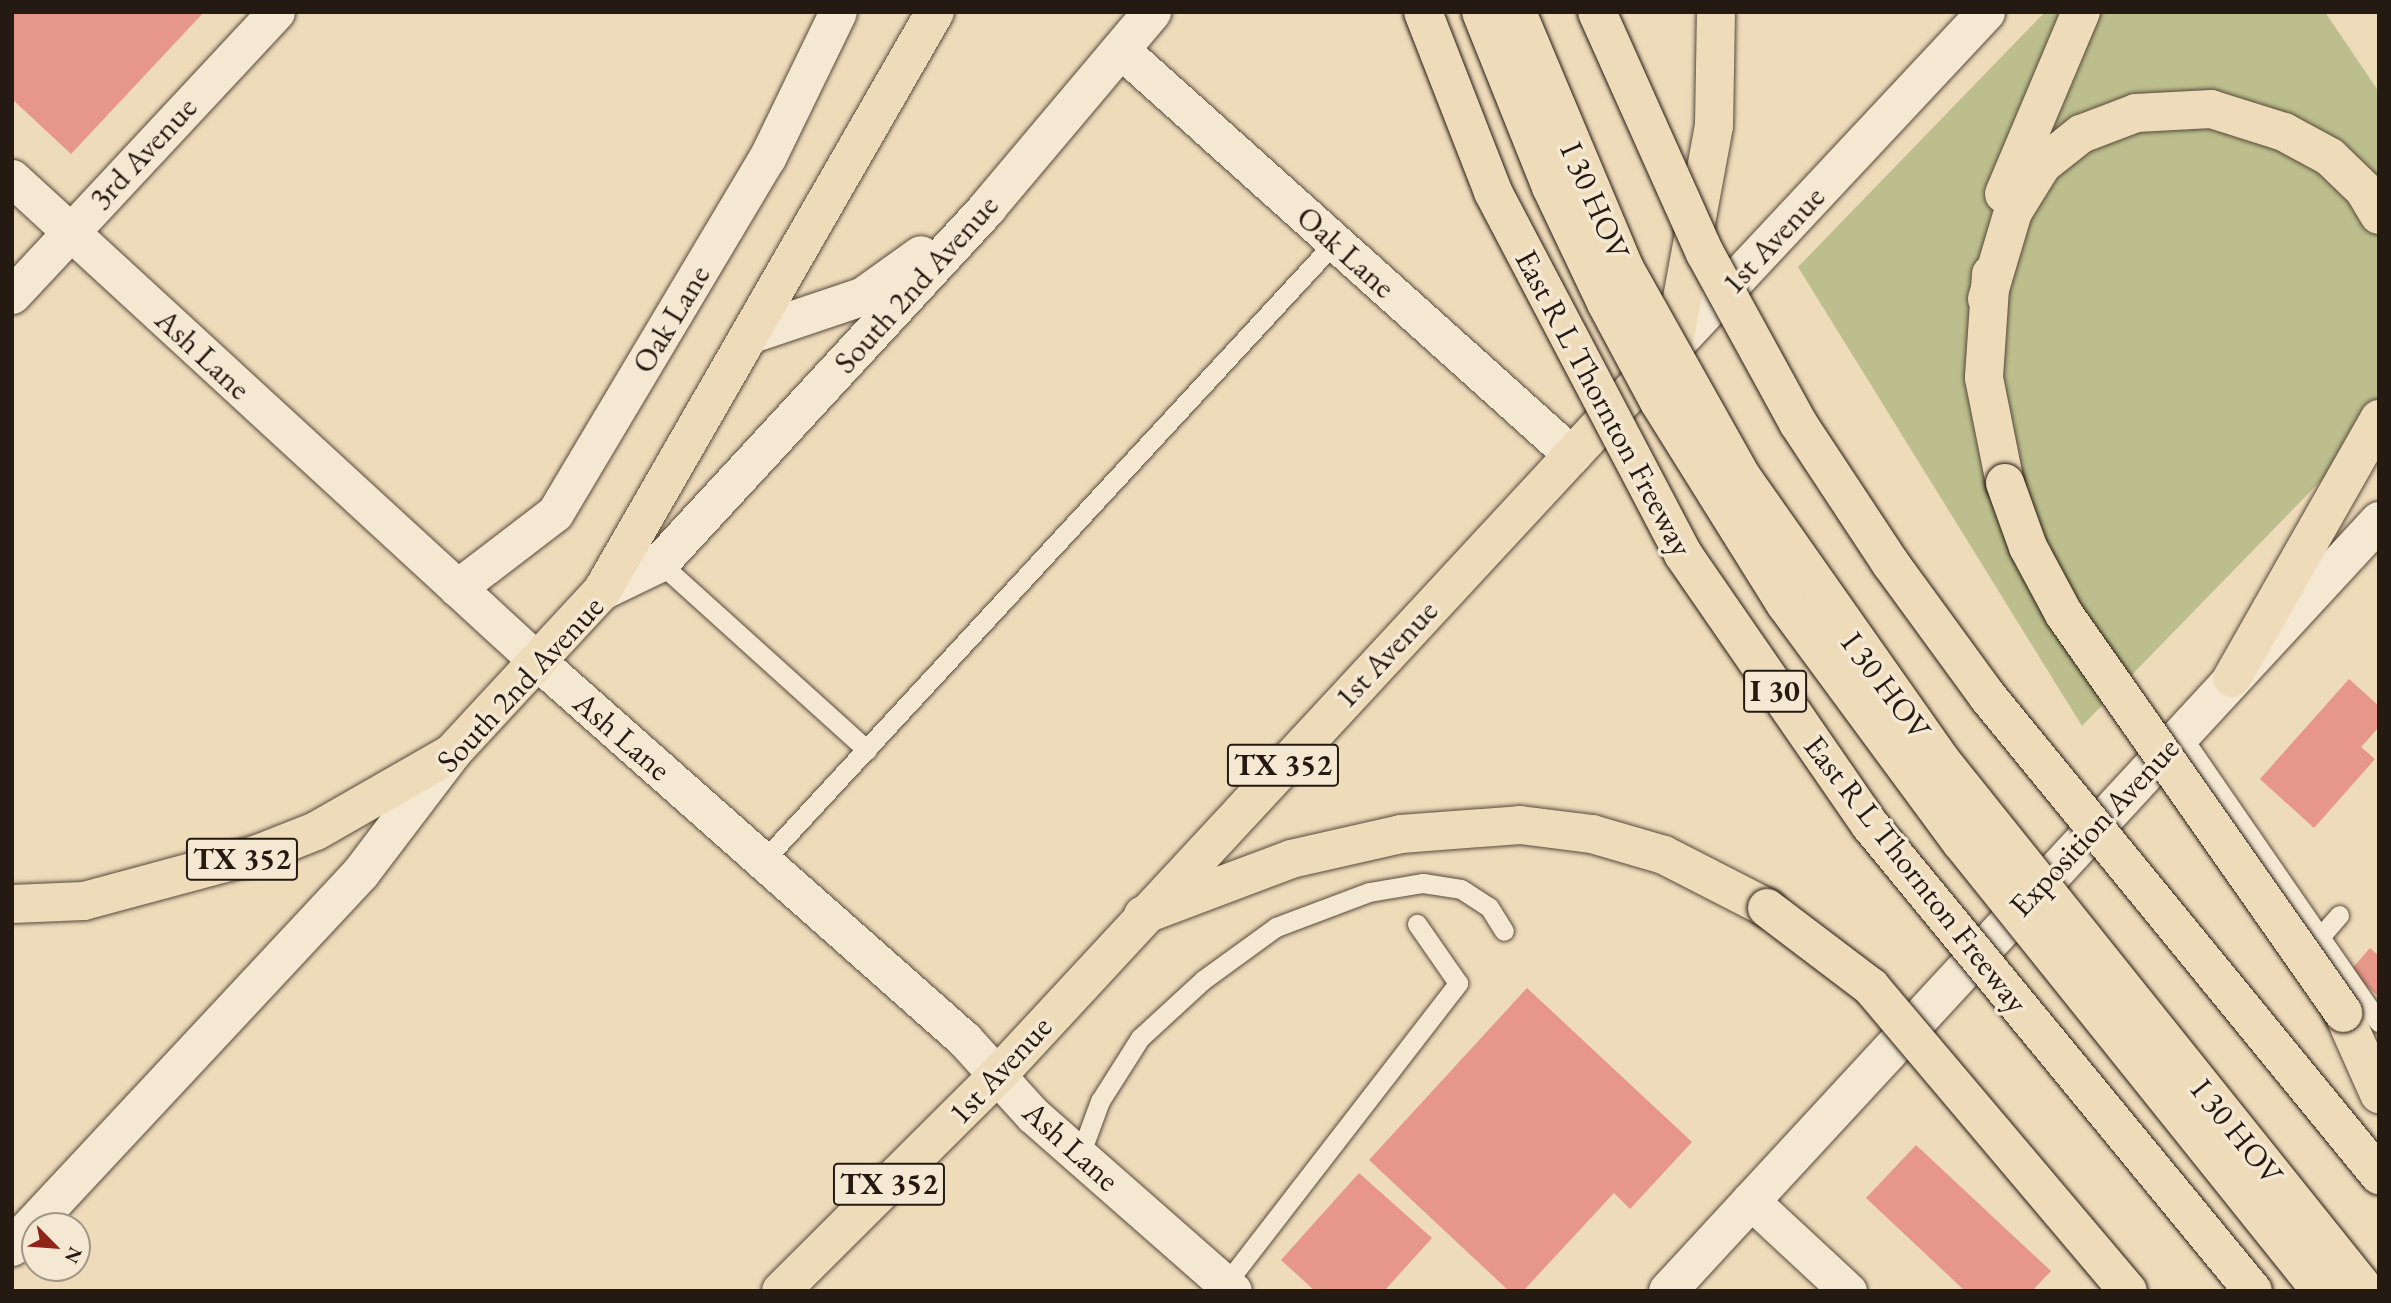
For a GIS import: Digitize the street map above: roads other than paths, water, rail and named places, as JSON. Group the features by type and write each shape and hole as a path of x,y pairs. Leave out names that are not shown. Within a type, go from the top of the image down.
{"main road":[{"path":"602,591 755,332 935,12"},
{"name":"South 2nd Avenue","path":"12,1247 361,873 452,753 536,660 602,591 660,563 988,207 1152,12"},
{"name":"East R L Thornton Freeway","path":"1423,12 1493,192 1683,554 1870,825 2253,1291"},
{"name":"I 30 HOV","path":"1481,12 1551,187 1606,303 1659,402 1786,605 1961,842 2321,1291"},
{"name":"I 30 HOV","path":"1517,12 1624,267 1742,477 1940,759 2366,1291"},
{"path":"1597,12 1705,253 1798,423 1891,564 1988,696 2379,1175"},
{"path":"1672,347 1714,126 1716,12"},
{"name":"1st Avenue","path":"781,1291 997,1076 1143,915 1986,12"},
{"path":"2081,12 2004,195 1987,299 1984,378 2005,483 2028,547 2064,614 2343,1013 2379,1094"},
{"path":"1987,299 2013,212 2042,165 2081,134 2136,113 2211,110 2284,132 2330,158 2364,190 2379,215"},
{"path":"755,332 864,296 988,207"},
{"path":"2232,678 2379,419"},
{"name":"Exposition Avenue","path":"1668,1291 2379,521"},
{"name":"TX 352","path":"12,904 84,901 258,854 316,831 452,753"},
{"path":"1143,915 1291,859 1401,834 1520,825 1592,834 1664,855 1767,908 1871,987 2128,1291"}],"street":[{"name":"3rd Avenue","path":"12,295 276,12"},
{"name":"Oak Lane","path":"457,588 555,513 767,158 838,12"},
{"name":"Oak Lane","path":"1120,49 1572,455"},
{"name":"Ash Lane","path":"12,178 536,660 763,861 1226,1289"},
{"path":"1750,1200 1848,1291"}],"lane":[{"path":"763,861 1335,242"},
{"path":"660,563 867,750"},
{"path":"2180,734 2379,1022"},
{"path":"1080,1155 1100,1101 1140,1038 1203,980 1276,927 1368,892 1423,883 1461,889 1489,907 1504,931"},
{"path":"2320,937 2339,915"},
{"path":"1226,1289 1458,983 1417,924"}]}
